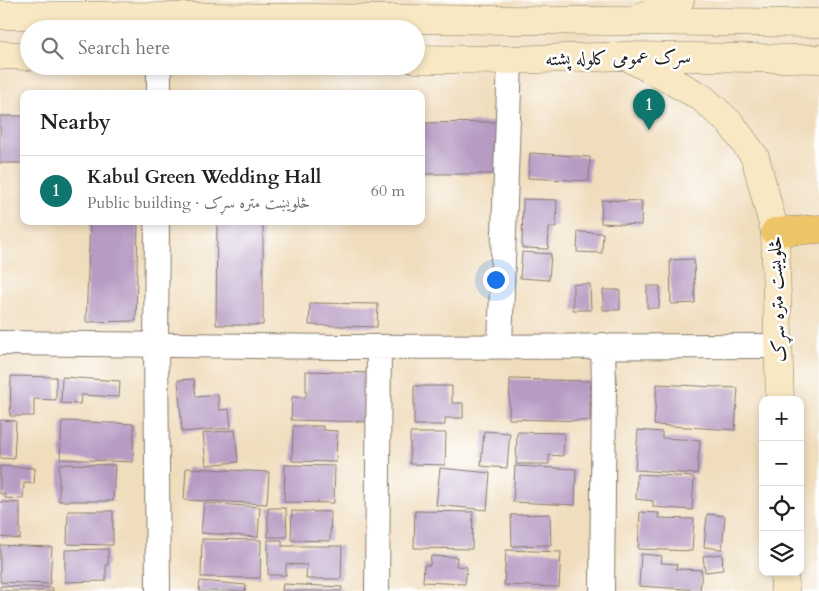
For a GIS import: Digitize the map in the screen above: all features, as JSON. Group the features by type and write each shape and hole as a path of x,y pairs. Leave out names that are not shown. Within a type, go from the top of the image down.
{"main road":[{"path":"632,21 680,0"},
{"name":"سرک عمومی کلوله پشته","path":"0,15 108,8 314,9 632,21 819,23"},
{"path":"0,55 20,56"},
{"name":"سرک عمومی کلوله پشته","path":"425,59 510,60 626,56 819,59"},
{"name":"څلویښت متره سړک","path":"626,56 701,97 731,124 755,157 776,232 780,396"},
{"path":"776,232 819,229"},
{"path":"784,576 784,591"}],"street":[{"path":"500,346 510,60"},
{"path":"159,75 159,90"},
{"path":"158,225 156,344 158,591"},
{"path":"0,343 380,347 779,346"},
{"path":"602,591 603,346"},
{"path":"377,591 380,347"}],"building":[{"path":"0,116 20,116 20,163 0,163"},
{"path":"498,122 498,174 425,174 425,123"},
{"path":"530,153 590,157 589,181 528,178"},
{"path":"523,199 557,200 556,227 549,227 548,249 522,248"},
{"path":"602,200 642,201 641,225 601,223"},
{"path":"90,225 138,225 136,321 86,322"},
{"path":"217,225 263,225 263,325 216,325"},
{"path":"578,232 603,233 602,253 577,252"},
{"path":"522,252 551,254 549,280 520,278"},
{"path":"694,259 695,303 671,304 670,260"},
{"path":"573,284 590,284 591,310 573,310"},
{"path":"647,286 660,286 659,308 647,308"},
{"path":"603,290 620,290 620,310 603,310"},
{"path":"310,303 378,304 377,327 309,325"},
{"path":"306,371 374,373 373,422 291,420 292,397 306,397"},
{"path":"11,376 56,377 56,400 34,399 34,416 10,416"},
{"path":"62,377 120,381 119,397 81,395 80,404 61,403"},
{"path":"194,379 196,397 218,395 219,410 229,409 231,428 182,432 178,380"},
{"path":"510,379 591,381 590,421 509,419"},
{"path":"657,384 738,388 735,430 654,425"},
{"path":"414,386 452,386 452,403 463,403 463,418 445,418 445,425 414,425"},
{"path":"0,420 16,421 14,459 0,458"},
{"path":"62,421 134,424 133,462 60,459"},
{"path":"293,426 323,426 323,430 337,431 336,462 292,461"},
{"path":"235,430 238,462 206,465 203,433"},
{"path":"638,430 662,432 662,438 700,440 697,474 635,470"},
{"path":"484,431 510,433 507,468 481,466"},
{"path":"517,432 564,433 563,456 549,455 549,464 516,464"},
{"path":"410,433 446,433 445,465 410,464"},
{"path":"59,464 115,465 113,501 59,501"},
{"path":"285,465 335,466 334,503 284,502"},
{"path":"0,466 35,468 34,484 24,483 23,499 5,498 5,494 0,494"},
{"path":"515,466 576,469 575,505 513,502"},
{"path":"186,468 269,472 267,504 184,500"},
{"path":"440,468 490,473 487,510 436,505"},
{"path":"637,474 694,477 692,510 653,507 653,501 636,499"},
{"path":"0,502 20,503 20,539 0,537"},
{"path":"204,503 260,507 258,537 201,533"},
{"path":"268,508 286,508 287,537 268,537"},
{"path":"68,511 113,511 113,545 67,544"},
{"path":"292,511 331,512 330,541 291,540"},
{"path":"415,511 473,512 472,549 414,548"},
{"path":"640,512 659,513 658,518 694,519 692,551 638,549"},
{"path":"550,514 551,545 512,546 511,515"},
{"path":"707,514 725,516 722,549 704,547"},
{"path":"202,539 261,540 260,578 201,577"},
{"path":"268,540 282,540 282,546 342,546 341,579 306,579 307,565 286,564 286,575 268,575"},
{"path":"0,545 52,547 50,584 0,582"},
{"path":"108,549 106,581 65,582 65,550"},
{"path":"506,550 561,552 559,587 504,585"},
{"path":"641,554 662,556 661,563 677,564 676,569 702,570 700,590 639,586"},
{"path":"722,554 723,570 705,572 703,556"},
{"path":"431,556 457,557 456,566 467,567 465,584 423,582 424,565 430,565"},
{"path":"200,581 246,585 245,591 199,591"},
{"path":"283,584 342,587 341,591 282,591"},
{"path":"0,586 53,588 53,591 0,591"}],"place":[{"name":"Kabul Green Wedding Hall","path":"649,130"}]}
